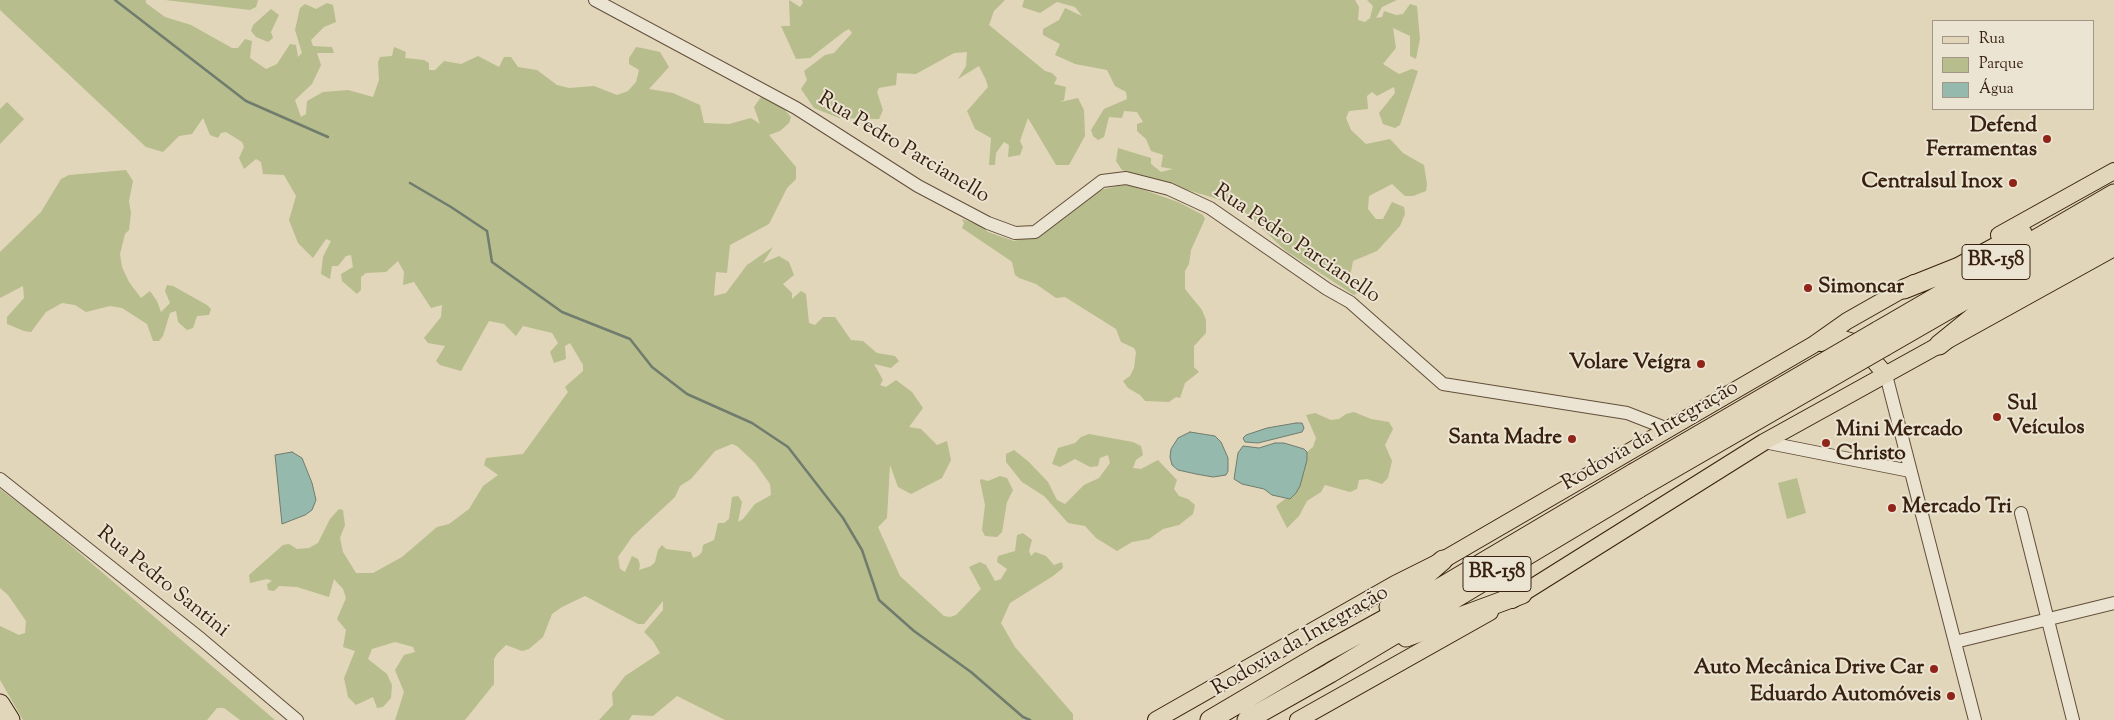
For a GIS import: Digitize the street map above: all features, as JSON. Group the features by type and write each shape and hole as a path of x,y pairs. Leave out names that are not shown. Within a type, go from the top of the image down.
{"highway":[{"name":"BR-158","path":"1904,289 1959,267 2114,184"},
{"name":"Rodovia da Integração","path":"1210,720 1322,654 1636,481 1881,338 2114,194"},
{"name":"Rodovia da Integração","path":"1881,338 2114,214"},
{"name":"BR-158","path":"1939,345 1981,311 2114,234"},
{"name":"Rodovia da Integração","path":"1247,720 1354,658 1636,481"},
{"name":"BR-158","path":"1322,654 1395,603 1443,560"},
{"name":"BR-158","path":"1354,658 1522,594"},
{"path":"0,704 10,720"}],"main road":[{"name":"BR-158","path":"1156,720 1395,584 1443,560 1813,345 1847,321 2114,171"},
{"name":"BR-158","path":"1298,720 1522,594 1764,442 2114,248"},
{"path":"1813,345 1840,338 1850,341 1863,348 1886,375"},
{"path":"1668,430 1659,446 1657,461 1662,473 1668,481 1679,486 1695,486"}],"street":[{"name":"Rua Pedro Parcianello","path":"595,0 796,108 918,186 988,223 1015,233 1035,232 1102,181 1126,178 1169,189 1210,208 1327,289 1350,302 1443,384 1627,413 1668,430"},
{"path":"1886,375 1975,720"},
{"path":"1764,442 1910,470"},
{"name":"Rua Pedro Santini","path":"0,479 201,639 297,720"},
{"path":"2021,513 2073,720"},
{"path":"1955,642 2114,603"}],"green space":[{"path":"0,0 146,0 146,3 165,17 191,25 232,48 238,48 245,39 252,41 250,58 266,69 277,64 290,44 296,45 298,57 302,53 295,30 300,8 305,4 316,9 327,3 333,5 336,22 324,27 311,40 313,46 332,47 334,53 317,53 321,65 312,84 295,100 301,117 306,114 307,101 323,92 348,90 373,97 379,80 378,62 380,57 392,56 394,47 406,52 405,58 424,60 429,63 429,70 435,70 444,61 461,64 478,56 499,67 504,57 511,57 518,67 537,70 557,85 569,88 594,86 617,95 628,91 636,82 639,70 629,64 629,58 636,47 660,52 669,67 649,89 673,93 700,105 704,123 729,124 751,118 760,124 754,107 761,97 783,108 791,117 789,123 780,131 769,135 796,167 796,179 787,188 769,224 730,245 727,273 716,272 714,296 726,293 747,265 773,247 763,263 779,256 789,262 794,275 783,284 792,293 792,299 801,291 806,294 809,323 815,325 823,317 835,317 851,340 863,341 877,353 895,356 899,361 891,368 874,364 883,380 880,385 886,387 896,380 912,392 923,408 909,427 921,429 937,445 947,441 951,460 942,478 911,494 898,487 890,465 887,518 878,527 900,576 944,616 950,617 956,615 981,589 969,567 980,562 986,565 995,581 1001,579 1007,569 997,562 998,556 1015,551 1017,535 1023,533 1032,540 1029,551 1031,556 1035,552 1046,556 1054,565 1062,562 1063,568 1053,576 1010,603 1001,623 1015,647 1073,714 1073,720 725,720 677,696 653,716 632,715 629,720 599,720 613,705 612,693 625,676 660,653 653,641 644,632 663,610 663,601 644,624 638,624 585,596 552,614 543,637 529,649 522,651 506,645 497,654 494,659 494,684 465,720 395,720 404,692 395,670 404,655 415,652 413,647 395,642 372,649 368,659 387,674 392,685 391,698 383,707 377,708 373,697 356,705 348,697 344,678 355,651 343,647 346,630 337,619 346,598 343,589 334,579 329,597 297,587 279,586 274,591 268,590 267,584 272,581 267,579 250,583 249,575 283,545 289,544 297,549 309,548 318,543 330,519 339,509 343,510 345,525 340,538 343,552 356,573 373,573 402,557 437,527 449,524 469,509 483,486 498,475 484,465 486,458 523,454 568,392 565,387 583,371 583,365 570,343 565,346 566,359 554,363 550,352 558,343 552,333 523,326 516,336 504,324 489,321 461,371 440,365 436,361 445,346 428,343 424,338 441,317 442,305 431,308 414,282 403,285 404,272 398,261 386,272 366,273 361,277 361,290 357,294 342,281 341,274 353,267 351,255 346,256 338,266 332,266 330,279 321,274 323,257 331,241 326,239 313,258 298,243 289,220 296,196 284,175 263,174 261,162 256,159 244,169 239,158 244,147 242,142 226,132 221,133 218,138 210,135 203,118 192,134 179,136 163,152 146,147 0,10","holes":["732,444 737,446 755,463 770,484 771,495 755,504 743,519 738,522 742,502 738,496 732,497 729,519 724,523 718,523 714,540 703,545 702,552 698,556 693,558 691,552 666,549 662,545 658,550 655,562 651,566 639,570 638,559 632,556 625,572 620,569 618,557 632,537 675,497 680,486 691,479 715,451"]},
{"path":"165,0 258,0 256,7 250,10"},
{"path":"789,0 800,7 803,3 802,0 1005,0 994,11 989,25 1045,71 1052,73 1057,78 1054,84 1066,87 1064,100 1060,102 1078,98 1084,110 1085,136 1069,165 1056,165 1028,118 1020,141 1023,147 1020,155 1008,157 1009,145 1004,142 996,153 995,165 989,165 991,138 975,129 967,111 988,87 986,80 979,66 958,79 966,66 967,52 954,53 916,74 897,73 896,85 879,88 877,92 883,110 879,119 839,118 814,108 801,89 807,80 804,71 825,55 834,53 852,33 849,29 845,31 810,58 796,59 781,26 790,26"},
{"path":"1024,0 1355,0 1359,7 1358,20 1365,22 1370,18 1373,6 1367,0 1397,0 1382,7 1376,18 1382,17 1384,11 1396,15 1403,14 1410,4 1417,6 1420,39 1416,59 1410,56 1410,36 1393,28 1396,48 1383,64 1399,74 1412,69 1418,71 1400,125 1395,128 1383,124 1379,113 1395,93 1394,87 1377,96 1372,92 1367,96 1368,109 1349,111 1346,118 1351,130 1366,144 1390,139 1403,153 1424,165 1427,184 1426,191 1413,196 1405,196 1392,184 1369,196 1368,209 1376,219 1383,219 1392,202 1404,207 1405,214 1400,226 1377,251 1353,261 1349,282 1359,292 1354,295 1286,251 1237,205 1122,170 1116,161 1118,148 1151,158 1151,164 1161,172 1173,169 1161,167 1163,155 1151,151 1146,139 1137,131 1137,124 1143,122 1137,112 1124,111 1122,118 1109,117 1104,137 1098,140 1093,136 1091,130 1104,109 1127,99 1126,92 1115,86 1107,70 1075,64 1055,55 1060,44 1043,35 1043,29 1059,20 1065,8 1082,16 1075,7 1057,2 1040,13 1022,7"},
{"path":"271,9 279,15 271,32 273,38 268,42 256,37 251,31 253,25"},
{"path":"7,102 24,119 0,144 0,109"},
{"path":"126,170 133,181 129,201 131,213 129,230 125,234 120,254 122,267 129,282 141,298 150,291 157,301 161,312 170,303 165,291 167,285 173,286 207,305 211,309 209,315 197,316 193,328 187,330 178,322 176,311 170,313 163,336 159,341 153,341 147,324 122,308 110,306 86,312 75,305 62,303 46,312 31,332 7,324 7,317 24,298 23,286 0,298 0,252 41,212 61,179 69,175"},
{"path":"1127,184 1178,202 1203,215 1205,219 1191,250 1189,264 1185,271 1185,289 1202,310 1206,320 1206,333 1194,346 1194,367 1199,372 1185,383 1180,398 1176,397 1169,402 1145,401 1140,395 1128,388 1123,381 1130,376 1134,368 1136,352 1134,348 1121,342 1116,329 1065,297 1056,298 1036,284 1019,278 1015,275 1012,262 962,228 964,223 962,219 979,225 988,232 1014,241 1037,235 1091,194"},
{"path":"1354,412 1371,419 1389,422 1393,429 1385,445 1392,461 1388,478 1382,484 1367,479 1359,480 1357,489 1350,492 1325,485 1321,492 1307,501 1299,516 1287,528 1276,506 1285,499 1290,499 1307,460 1307,452 1313,447 1316,438 1306,415 1315,413 1331,420 1339,419 1346,414"},
{"path":"1089,434 1133,442 1141,446 1143,455 1136,460 1133,468 1141,469 1158,460 1177,480 1174,489 1179,496 1188,499 1195,505 1193,514 1179,525 1163,529 1149,539 1132,542 1117,551 1096,538 1085,526 1068,523 1044,496 1022,482 1006,462 1006,454 1014,450 1029,462 1048,482 1057,500 1065,504 1084,485 1099,478 1110,463 1108,455 1100,458 1098,466 1090,467 1075,459 1060,467 1052,464 1058,448 1075,443 1081,437"},
{"path":"1000,476 1007,478 1013,490 1007,502 1002,532 997,537 985,536 982,530 985,505 980,481 981,479 988,481"},
{"path":"1797,478 1806,513 1787,519 1778,483"},
{"path":"0,489 42,521 275,720 240,720 224,708 217,708 207,720 23,720 0,680 0,626 19,635 25,633 26,621 8,595 0,588"}],"water":[{"path":"1302,423 1304,428 1302,432 1258,443 1245,442 1243,438 1246,435 1267,428"},
{"path":"1190,432 1215,436 1221,442 1228,458 1228,471 1226,475 1213,477 1196,474 1178,470 1172,465 1171,449 1178,438"},
{"path":"1275,443 1284,443 1304,449 1307,452 1307,460 1300,486 1290,499 1272,495 1264,489 1242,484 1234,479 1238,453 1243,446 1259,448"},
{"path":"292,452 302,458 312,483 316,500 312,510 305,515 282,524 275,455"}],"waterway":[{"path":"115,0 246,101 328,137"},
{"path":"410,183 487,231 492,262 562,312 630,339 652,367 687,394 752,423 788,447 843,518 862,550 879,600 914,631 971,672 1023,717 1030,720"}],"place":[{"name":"Defend Ferramentas","path":"2047,139"},
{"name":"Centralsul Inox","path":"2013,183"},
{"name":"Simoncar","path":"1808,288"},
{"name":"Volare Veígra","path":"1701,364"},
{"name":"Sul Veículos","path":"1997,417"},
{"name":"Santa Madre","path":"1572,439"},
{"name":"Mini Mercado Christo","path":"1826,443"},
{"name":"Mercado Tri","path":"1892,508"},
{"name":"Auto Mecânica Drive Car","path":"1934,669"},
{"name":"Eduardo Automóveis","path":"1951,696"}]}
